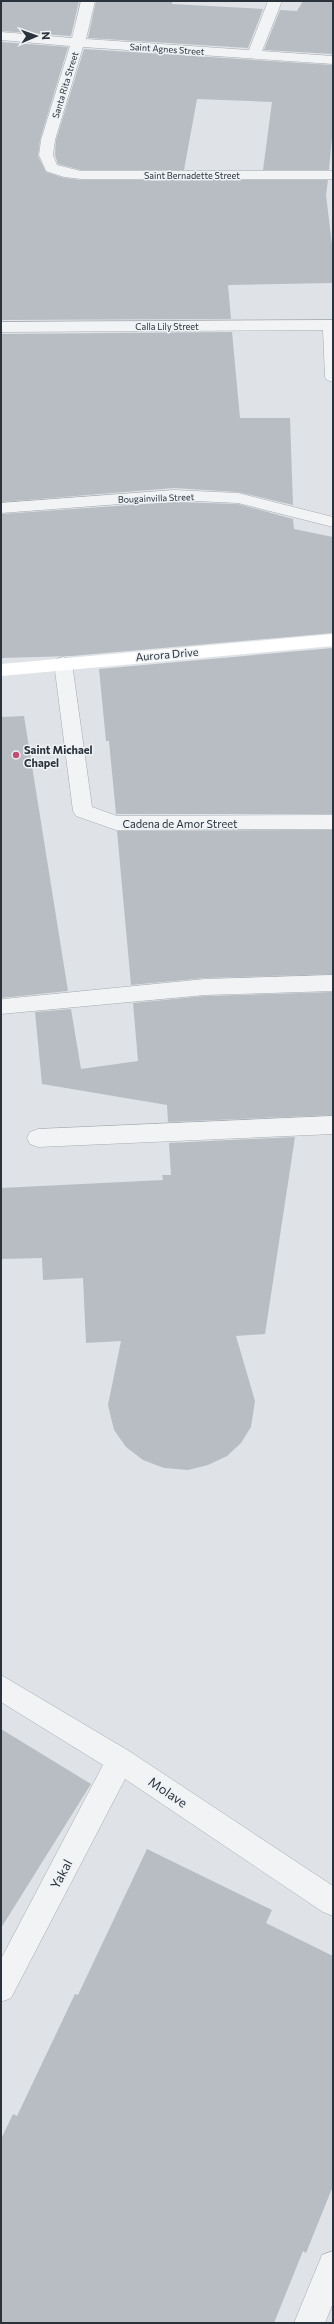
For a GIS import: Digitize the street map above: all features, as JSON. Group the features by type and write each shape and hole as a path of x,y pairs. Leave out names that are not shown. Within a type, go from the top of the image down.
{"street":[{"name":"Santa Rita Street","path":"51,168 46,155 48,140 78,43 88,1"},
{"path":"254,54 275,1"},
{"name":"Saint Agnes Street","path":"1,36 78,43 333,60"},
{"name":"Saint Bernadette Street","path":"51,168 64,173 81,175 333,175"},
{"path":"332,325 333,378"},
{"name":"Calla Lily Street","path":"1,327 332,325"},
{"name":"Bougainvilla Street","path":"1,508 174,495 230,498 333,522"},
{"name":"Aurora Drive","path":"1,670 63,663 333,640"},
{"name":"Cadena de Amor Street","path":"63,663 83,811 116,823 333,822"},
{"path":"3,1007 205,987 333,983"},
{"path":"38,1138 333,1125"},
{"name":"Molave","path":"1,1687 120,1760 333,1902"},
{"name":"Yakal","path":"1,1988 120,1760"},
{"path":"309,2323 333,2266"}],"building":[{"path":"1,1 79,1 71,36 1,31"},
{"path":"96,1 172,1 172,4 263,9 248,48 88,38"},
{"path":"303,1 333,1 333,54 264,50 280,10 297,11"},
{"path":"1,42 68,47 40,140 38,156 46,172 64,178 81,180 328,180 326,195 333,253 333,283 228,285 231,319 1,320"},
{"path":"84,49 333,65 333,126 329,170 263,170 272,102 197,99 184,170 81,170 58,164 55,155 56,140"},
{"path":"232,332 240,418 290,418 293,505 238,492 174,488 1,502 1,334"},
{"path":"174,502 238,504 293,519 294,529 333,537 333,633 71,656 1,658 1,514"},
{"path":"333,648 333,814 116,814 109,741 106,741 99,669"},
{"path":"24,716 68,991 1,998 1,717"},
{"path":"333,830 333,974 205,978 131,985 117,831"},
{"path":"333,992 333,1115 168,1122 167,1105 42,1084 35,1012 71,1009 81,1069 138,1061 133,1003 205,996"},
{"path":"295,1137 265,1334 236,1336 255,1401 251,1427 241,1443 227,1456 208,1465 188,1470 164,1468 143,1460 126,1447 114,1430 108,1405 121,1341 86,1343 83,1278 43,1280 42,1258 1,1259 1,1188 163,1180 162,1175 171,1175 169,1143"},
{"path":"1,1729 91,1784 1,1928"},
{"path":"147,1849 272,1910 266,1923 333,1956 333,2186 306,2253 303,2251 274,2323 1,2323 1,2139 13,2114 17,2116 75,1994 78,1995"}],"place":[{"name":"Saint Michael Chapel","path":"16,755"}]}
